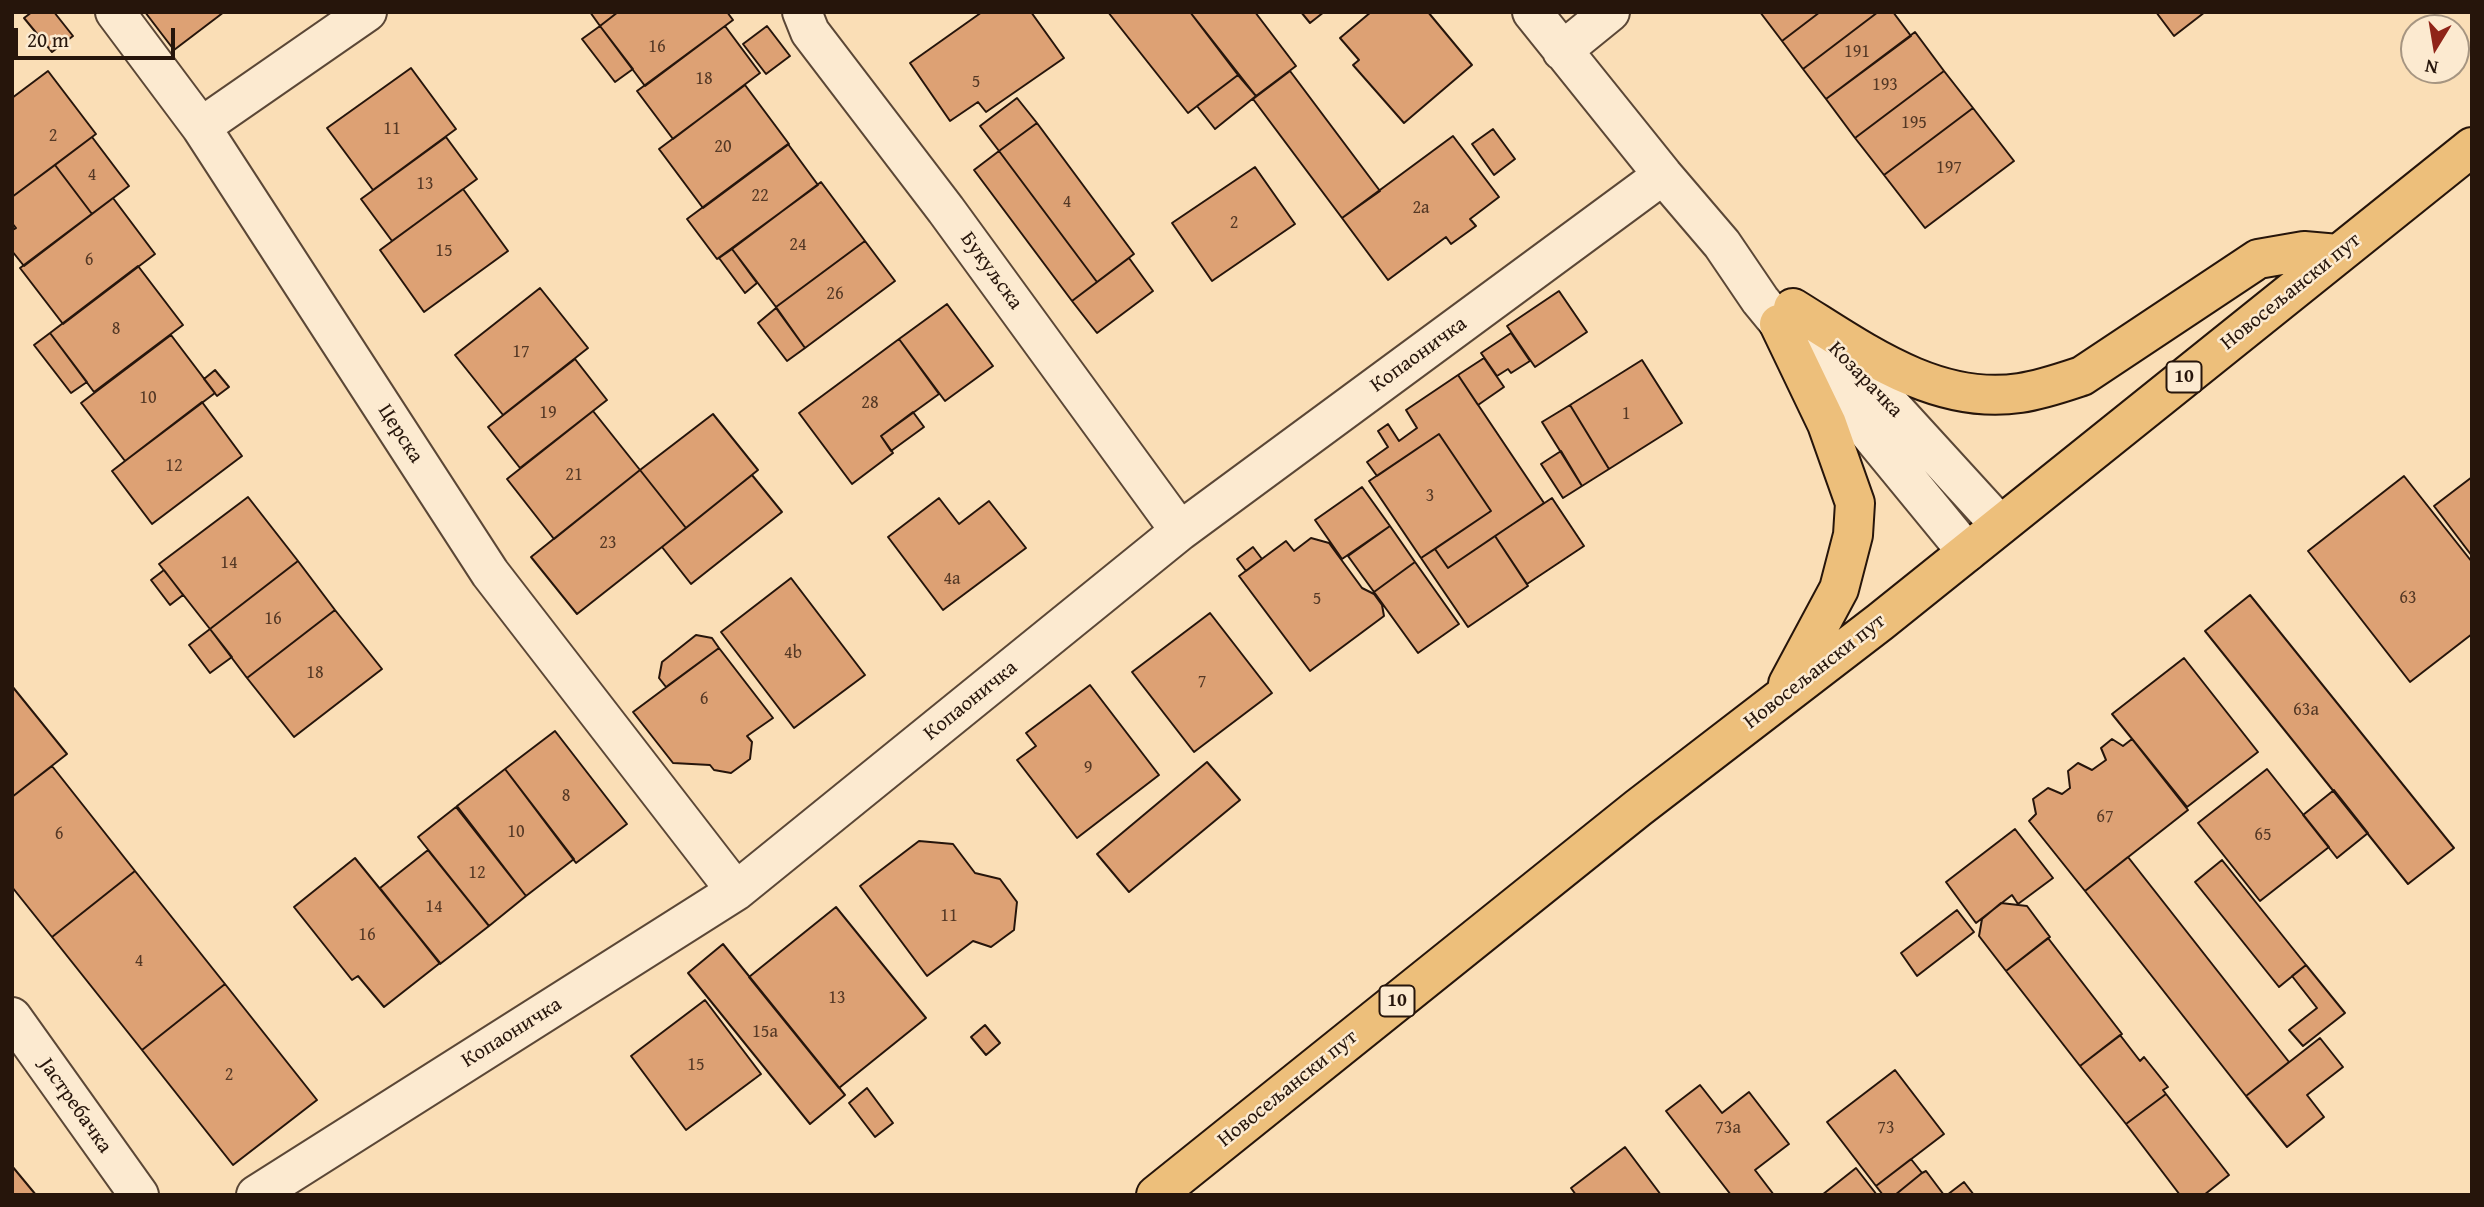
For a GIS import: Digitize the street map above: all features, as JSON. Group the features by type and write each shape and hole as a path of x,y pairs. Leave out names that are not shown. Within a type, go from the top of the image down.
{"main road":[{"name":"Новосељански пут","path":"1156,1195 1638,808 1967,552 2472,147"},
{"path":"1786,316 1883,364 1929,383 1969,393 2018,394 2082,376 2258,259 2304,251 2338,254"},
{"path":"1780,698 1839,589 1853,535 1855,503 1786,316"}],"street":[{"name":"Церска","path":"115,12 201,127 490,573 736,891"},
{"path":"201,127 367,12"},
{"name":"Букуљска","path":"802,12 810,32 946,210 1180,531"},
{"name":"Козарачка","path":"1532,12 1721,244 1760,300 1786,316 1863,375 2000,525"},
{"path":"1562,51 1610,12"},
{"name":"Копаоничка","path":"256,1195 736,891 1180,531 1663,175"},
{"name":"Козарачка","path":"1786,316 1967,552"},
{"name":"Јастребачка","path":"12,1017 139,1195"}],"building":[{"path":"32,12 54,12 73,36 52,52 24,18"},
{"path":"145,12 224,12 174,50"},
{"path":"590,12 618,12 600,26"},
{"path":"618,12 727,12 733,20 645,86 600,26"},
{"path":"982,12 1031,12 1064,58 986,112 978,102 950,121 910,63"},
{"path":"1108,12 1190,12 1238,75 1188,113"},
{"path":"1190,12 1255,12 1296,66 1256,96"},
{"path":"1301,12 1324,12 1310,23"},
{"path":"1371,12 1428,12 1472,65 1404,123 1353,65 1359,60 1340,38"},
{"path":"1760,12 1820,12 1782,41"},
{"path":"1820,12 1878,12 1803,69 1782,41"},
{"path":"1878,12 1893,12 1911,36 1826,99 1803,69"},
{"path":"2156,12 2205,12 2174,36"},
{"path":"600,26 633,69 615,82 582,39"},
{"path":"725,26 760,73 673,139 637,91"},
{"path":"767,26 790,56 766,74 743,44"},
{"path":"1915,32 1944,71 1855,138 1826,99"},
{"path":"411,68 456,129 373,190 327,128"},
{"path":"48,71 96,134 12,197 12,98"},
{"path":"1290,71 1380,191 1342,218 1253,99"},
{"path":"1944,71 1973,108 1884,175 1855,138"},
{"path":"1238,75 1256,96 1215,129 1197,106"},
{"path":"745,85 789,144 703,208 659,149"},
{"path":"1017,98 1037,123 999,151 980,126"},
{"path":"1973,108 2014,161 1925,228 1884,175"},
{"path":"1037,123 1134,254 1097,282 999,151"},
{"path":"1493,129 1515,159 1494,175 1472,144"},
{"path":"1453,136 1499,197 1470,219 1476,226 1451,244 1446,237 1388,280 1342,218"},
{"path":"92,137 129,186 92,214 55,165"},
{"path":"446,137 477,179 392,241 361,199"},
{"path":"788,144 818,185 717,259 687,219"},
{"path":"999,151 1097,282 1072,301 974,170"},
{"path":"55,165 92,214 24,266 12,251 12,230 16,228 12,223 12,197"},
{"path":"1255,167 1295,224 1212,281 1172,223"},
{"path":"821,182 865,241 776,307 732,249"},
{"path":"463,189 508,251 424,312 380,250"},
{"path":"113,198 155,254 63,324 20,268"},
{"path":"865,241 895,281 805,348 776,307"},
{"path":"732,249 757,283 745,293 719,258"},
{"path":"1129,258 1153,291 1097,333 1072,301"},
{"path":"138,266 183,325 94,392 50,333"},
{"path":"540,288 588,348 503,415 455,355"},
{"path":"1559,291 1587,332 1535,367 1507,326"},
{"path":"947,304 993,366 945,401 899,339"},
{"path":"776,308 805,348 787,361 758,323"},
{"path":"50,333 87,382 71,393 34,345"},
{"path":"1511,333 1530,361 1511,373 1508,369 1497,376 1481,353"},
{"path":"171,335 215,393 125,461 81,403"},
{"path":"899,339 939,394 881,436 893,453 852,484 799,413"},
{"path":"1484,358 1504,387 1478,405 1458,375"},
{"path":"575,359 607,400 520,468 488,427"},
{"path":"1642,360 1682,423 1609,469 1570,405"},
{"path":"215,370 229,387 217,396 204,379"},
{"path":"1458,375 1544,503 1448,568 1435,549 1491,511 1439,434 1377,476 1367,462 1388,447 1378,431 1388,424 1399,441 1417,428 1406,410"},
{"path":"202,402 242,456 152,524 112,471"},
{"path":"1570,405 1609,469 1582,486 1542,422"},
{"path":"593,411 640,470 554,539 507,479"},
{"path":"913,412 924,427 891,451 881,436"},
{"path":"713,414 758,470 686,528 640,470"},
{"path":"1439,434 1491,511 1421,558 1369,481"},
{"path":"1561,451 1582,486 1563,498 1541,464"},
{"path":"640,470 686,528 577,614 531,557"},
{"path":"752,475 782,512 691,584 662,547"},
{"path":"2404,476 2472,562 2472,634 2410,682 2308,551"},
{"path":"2472,477 2472,556 2434,506"},
{"path":"1362,487 1390,526 1342,559 1315,520"},
{"path":"248,497 298,561 210,629 159,564"},
{"path":"939,498 959,524 989,501 1026,548 943,610 888,537"},
{"path":"1552,498 1584,546 1527,584 1495,536"},
{"path":"1390,526 1415,562 1374,592 1348,556"},
{"path":"1495,536 1528,586 1468,627 1421,558 1435,549 1448,568"},
{"path":"1311,538 1329,543 1362,588 1374,594 1382,605 1384,616 1310,671 1239,576 1286,541 1294,551"},
{"path":"1253,547 1262,559 1246,571 1237,559"},
{"path":"298,561 335,610 247,678 210,629"},
{"path":"1415,562 1459,624 1418,653 1374,592"},
{"path":"164,570 183,595 170,605 151,580"},
{"path":"791,578 865,675 794,728 721,632"},
{"path":"2250,595 2454,848 2408,884 2205,631"},
{"path":"335,610 382,669 294,737 247,678"},
{"path":"1210,613 1272,693 1194,752 1132,672"},
{"path":"210,629 232,657 210,673 189,645"},
{"path":"696,635 712,638 719,648 666,687 659,678 662,662"},
{"path":"719,648 773,718 747,736 752,742 750,759 731,773 714,770 710,765 673,763 633,712"},
{"path":"2184,658 2258,752 2187,807 2112,714"},
{"path":"1090,685 1159,775 1077,838 1017,760 1036,746 1026,733"},
{"path":"12,686 67,754 12,797"},
{"path":"555,731 627,824 576,863 505,769"},
{"path":"2112,739 2123,746 2132,739 2188,810 2085,891 2029,821 2036,814 2033,799 2048,788 2062,794 2070,788 2068,771 2078,763 2092,770 2106,760 2101,748"},
{"path":"1207,762 1240,800 1129,892 1097,854"},
{"path":"52,766 135,871 52,937 12,887 12,797"},
{"path":"505,769 574,859 526,896 457,806"},
{"path":"2267,769 2329,847 2260,901 2198,823"},
{"path":"2334,790 2368,833 2337,858 2303,815"},
{"path":"456,807 526,896 489,926 418,837"},
{"path":"2015,829 2053,878 2018,904 2012,895 1976,923 1946,882"},
{"path":"919,841 953,844 975,873 1000,879 1017,902 1014,930 991,947 973,941 927,976 860,886"},
{"path":"428,850 489,926 440,964 380,888"},
{"path":"2128,857 2289,1062 2246,1096 2085,891"},
{"path":"355,858 440,963 384,1007 358,976 352,980 294,907"},
{"path":"2222,860 2306,965 2279,987 2195,882"},
{"path":"135,871 225,984 142,1050 52,937"},
{"path":"2001,903 2027,906 2050,937 2006,971 1979,936 1982,919"},
{"path":"836,907 926,1018 839,1088 749,977"},
{"path":"1957,910 1974,932 1917,976 1901,953"},
{"path":"2048,938 2122,1034 2080,1066 2006,971"},
{"path":"723,944 845,1095 810,1124 688,973"},
{"path":"2306,965 2345,1013 2303,1046 2289,1030 2317,1008 2292,976"},
{"path":"225,984 317,1100 233,1165 142,1050"},
{"path":"705,1000 761,1074 686,1130 631,1056"},
{"path":"985,1025 1000,1043 986,1055 971,1037"},
{"path":"2120,1035 2140,1061 2144,1057 2168,1087 2163,1090 2166,1094 2126,1124 2080,1066"},
{"path":"2320,1038 2343,1067 2307,1095 2324,1117 2287,1147 2246,1096"},
{"path":"1895,1070 1944,1134 1876,1186 1827,1122"},
{"path":"1700,1085 1722,1113 1749,1092 1789,1144 1755,1170 1774,1195 1731,1195 1666,1111"},
{"path":"867,1088 893,1123 875,1137 849,1103"},
{"path":"2166,1094 2229,1175 2204,1195 2180,1195 2126,1124"},
{"path":"1625,1147 1661,1195 1576,1195 1571,1188"},
{"path":"1911,1159 1922,1173 1895,1195 1883,1195 1876,1186"},
{"path":"12,1166 36,1195 12,1195"},
{"path":"1856,1168 1877,1195 1822,1195"},
{"path":"1926,1171 1944,1195 1895,1195 1922,1173"},
{"path":"1964,1182 1974,1195 1947,1195"}]}
